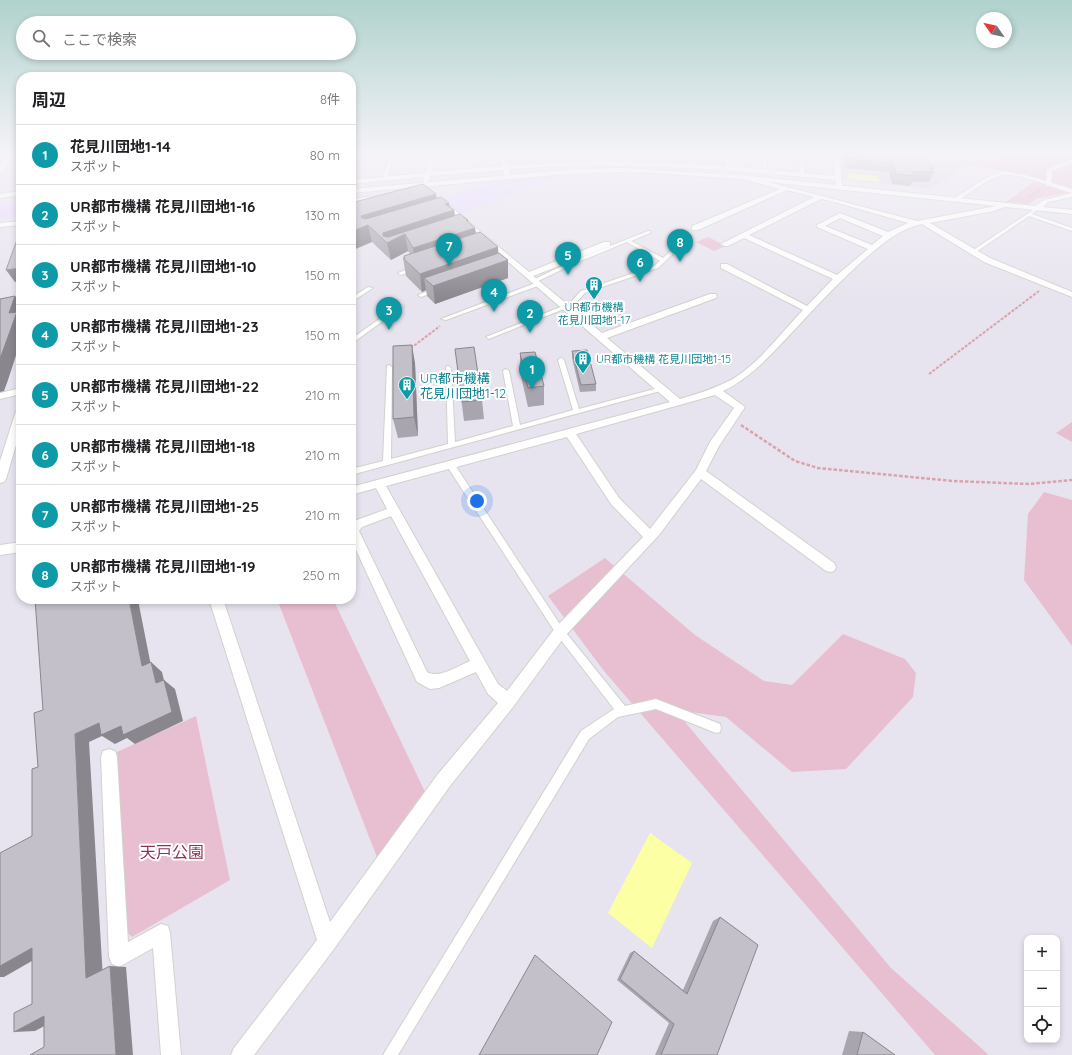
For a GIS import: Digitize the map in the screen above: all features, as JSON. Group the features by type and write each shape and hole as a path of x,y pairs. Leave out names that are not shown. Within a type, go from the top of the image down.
{"street":[{"path":"440,203 447,211 487,245 533,280 678,403"},
{"path":"695,228 752,203"},
{"path":"725,244 808,203"},
{"path":"844,203 920,223 993,262 1072,295"},
{"path":"987,203 1072,212"},
{"path":"1036,209 1043,203"},
{"path":"356,490 678,403 716,391 734,382 762,359 838,278 888,235 907,225 994,209 1005,205"},
{"path":"873,248 818,226 840,215 888,235"},
{"path":"0,225 16,223"},
{"path":"744,235 838,278"},
{"path":"533,280 607,244"},
{"path":"724,266 809,310"},
{"path":"600,337 713,296"},
{"path":"241,1055 327,942 444,780 508,702 560,632 650,537 700,472 714,445 731,418 740,407 716,391"},
{"path":"0,396 16,392"},
{"path":"0,479 16,427"},
{"path":"569,432 615,501 650,537"},
{"path":"700,472 830,567"},
{"path":"379,484 478,664 493,689 508,702"},
{"path":"356,526 358,524 393,511"},
{"path":"356,536 422,677 430,682 439,681 478,664"},
{"path":"0,550 16,548"},
{"path":"218,604 327,942"},
{"path":"109,757 119,957 162,933 171,1055"}],"lane":[{"path":"974,251 1036,209"},
{"path":"1028,214 1072,230"},
{"path":"444,319 574,262 648,232"},
{"path":"628,241 664,261"},
{"path":"489,337 566,308 583,292 653,269 675,250"},
{"path":"401,273 423,266"},
{"path":"356,297 370,288"},
{"path":"421,295 443,288"},
{"path":"356,338 401,306"},
{"path":"562,360 577,412"},
{"path":"387,462 389,367"},
{"path":"448,368 452,445"},
{"path":"506,371 517,428"},
{"path":"356,471 662,389"},
{"path":"450,464 560,632 623,712"},
{"path":"390,1055 585,735 616,713 656,704 716,728"}],"path":[{"path":"929,374 1048,285"},
{"path":"405,346 412,347 440,325"},
{"path":"731,418 795,461 818,468 953,481 1029,484 1072,480"}],"shaded area":[{"path":"16,203 16,217 0,219 0,204"},
{"path":"447,203 489,203 460,214"},
{"path":"650,833 692,863 652,948 608,913"}],"green space":[{"path":"708,237 726,246 714,251 696,242"},
{"path":"1072,422 1072,442 1056,433"},
{"path":"1044,492 1072,500 1072,646 1024,580 1028,514"},
{"path":"605,558 695,635 764,681 792,685 843,634 905,659 916,673 913,697 846,769 792,772 726,717 675,710 891,968 989,1055 935,1055 604,671 548,596"},
{"path":"279,604 335,604 426,794 378,860"},
{"name":"天戸公園","path":"196,716 230,880 132,937 124,929 117,752"}],"building":[{"path":"356,203 405,203 361,216 362,218 366,219 420,203 448,203 445,204 454,210 383,233 383,236 388,237 460,214 475,228 413,248 405,234 387,243 368,225 356,230"},
{"path":"480,232 498,247 420,274 403,258 405,258 404,256"},
{"path":"16,243 16,269 6,270"},
{"path":"499,253 508,260 433,286 424,278"},
{"path":"15,296 9,313 16,312 16,315 0,359 0,299"},
{"path":"412,345 414,417 393,419 393,346"},
{"path":"474,347 482,400 462,402 455,349"},
{"name":"UR都市機構 花見川団地1-15","path":"587,350 596,384 581,385 572,351"},
{"path":"535,352 544,386 528,388 520,353"},
{"path":"35,604 130,604 142,666 151,662 156,683 164,680 172,712 123,735 121,726 101,735 99,723 75,734 86,978 110,966 116,1055 30,1055 44,1047 44,1016 14,1032 14,1013 32,1004 32,948 0,966 0,853 32,836 32,769 38,767 34,713 43,710"},
{"path":"720,917 758,945 717,1055 661,1055 674,1024 620,979 634,951 687,994"},
{"path":"535,955 612,1022 597,1055 479,1055"},
{"path":"863,1032 895,1055 857,1055"}],"place":[{"name":"UR都市機構 花見川団地1-19","path":"680,262"},
{"name":"UR都市機構 花見川団地1-25","path":"449,266"},
{"name":"UR都市機構 花見川団地1-22","path":"568,275"},
{"name":"UR都市機構 花見川団地1-18","path":"640,282"},
{"name":"UR都市機構 花見川団地1-17","path":"594,300"},
{"name":"UR都市機構 花見川団地1-23","path":"494,312"},
{"name":"UR都市機構 花見川団地1-10","path":"389,330"},
{"name":"UR都市機構 花見川団地1-16","path":"530,333"},
{"name":"UR都市機構 花見川団地1-15","path":"583,374"},
{"name":"花見川団地1-14","path":"532,389"},
{"name":"UR都市機構 花見川団地1-12","path":"407,400"}]}
